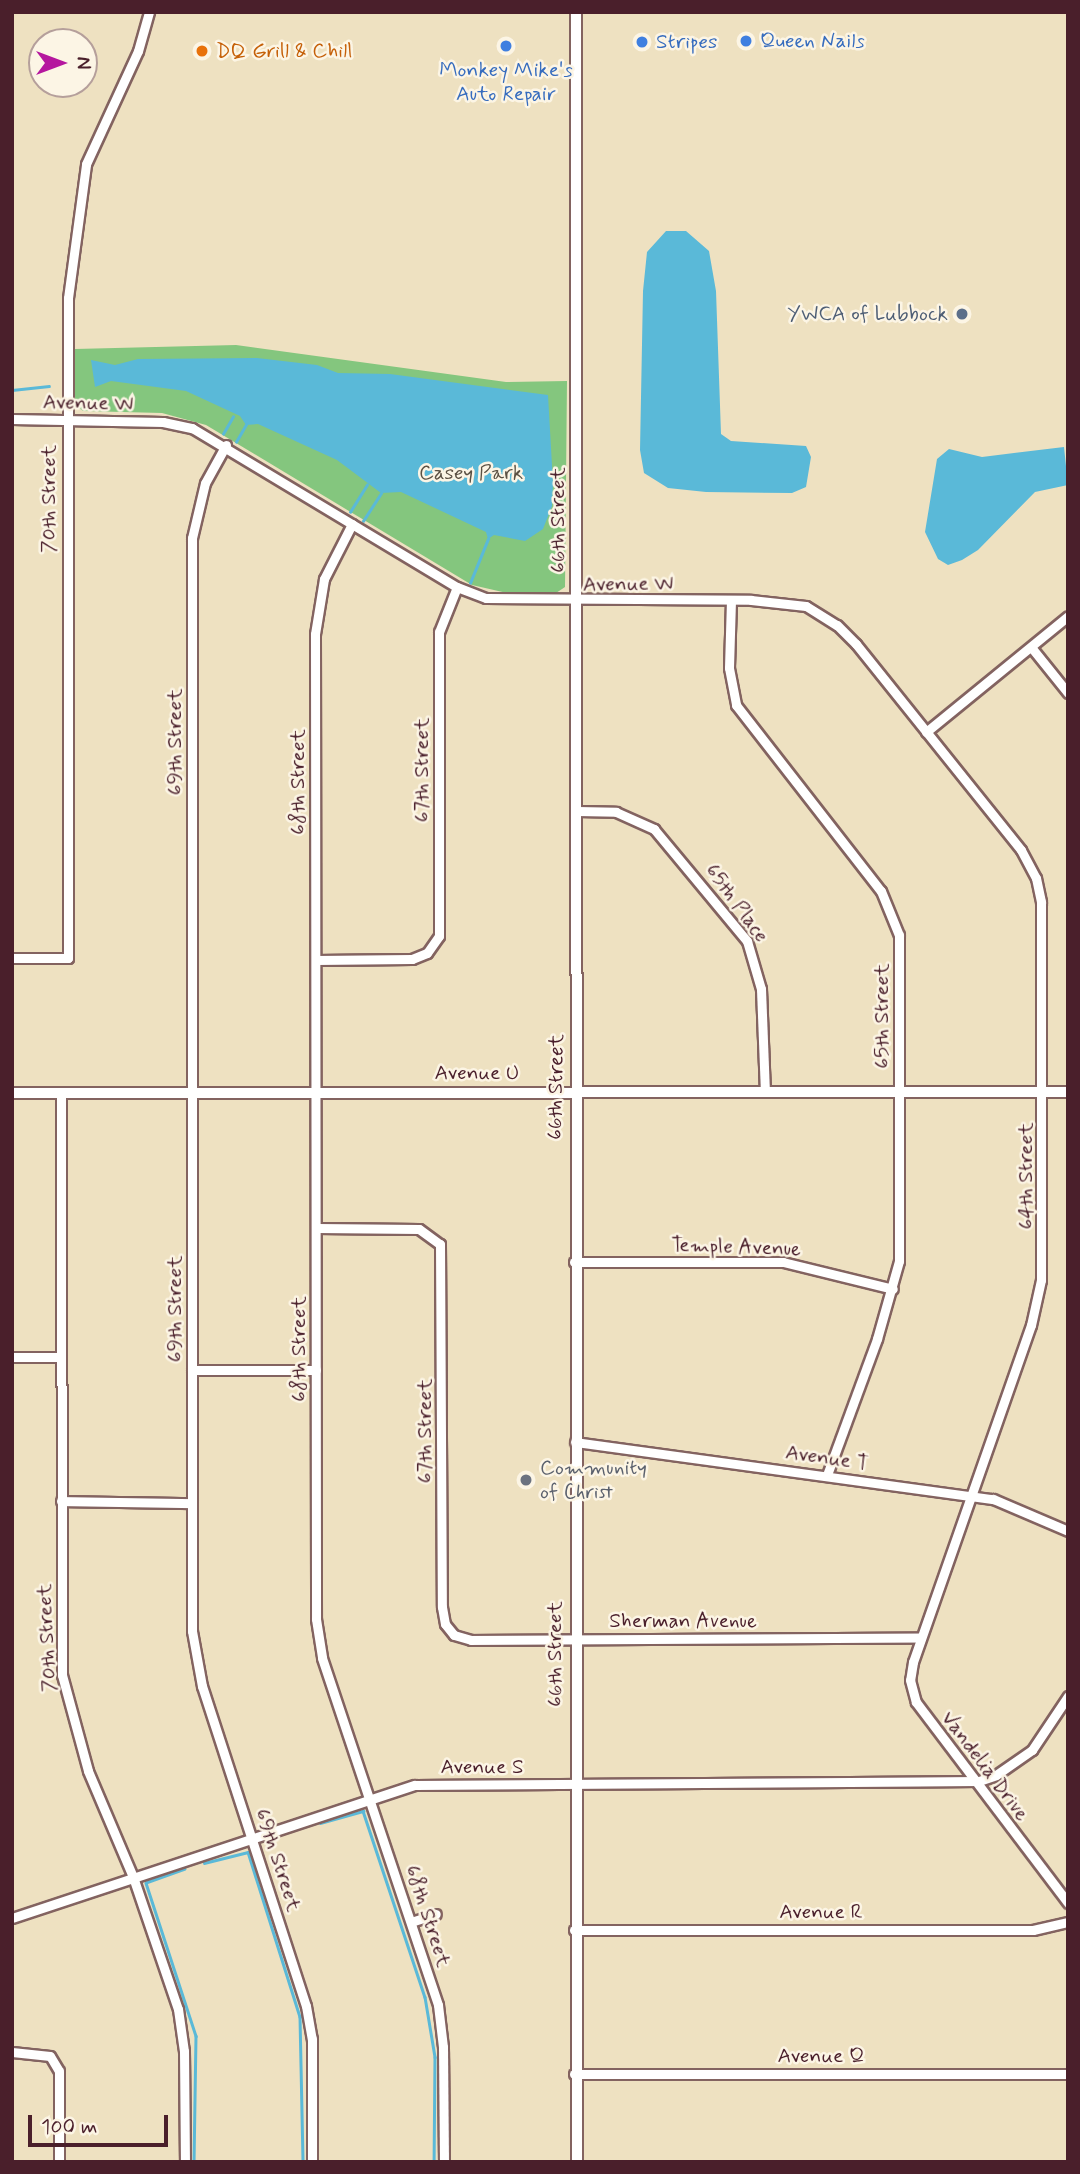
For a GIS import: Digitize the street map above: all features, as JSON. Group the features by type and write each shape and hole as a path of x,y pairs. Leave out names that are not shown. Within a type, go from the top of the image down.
{"street":[{"name":"70th Street","path":"12,958 68,958 68,298 81,182 138,51 149,12"},
{"name":"66th Street","path":"576,12 576,2162"},
{"name":"Avenue W","path":"12,419 182,424 226,445 457,587 502,600 787,602 829,619 856,644 926,732"},
{"name":"69th Street","path":"226,445 205,482 192,538 192,1503 195,1660 310,2025 312,2162"},
{"name":"68th Street","path":"352,524 329,567 316,617 317,1632 411,1922 442,2030 444,2162"},
{"name":"67th Street","path":"316,960 404,960 427,953 436,944 440,926 439,632 457,587"},
{"name":"65th Street","path":"731,600 729,668 736,705 881,891 899,935 899,1261 893,1289 827,1475"},
{"path":"926,732 1068,617"},
{"path":"1031,647 1068,693"},
{"name":"64th Street","path":"921,1638 1038,1301 1044,1248 1041,902 1036,878 1021,850 926,732"},
{"name":"65th Place","path":"577,811 616,812 654,829 747,941 761,989 765,1093"},
{"name":"Avenue U","path":"12,1093 1068,1092"},
{"name":"70th Street","path":"61,1093 62,1675 88,1771 133,1877 181,2024 185,2162"},
{"name":"67th Street","path":"317,1228 411,1228 432,1234 442,1252 442,1607 448,1630"},
{"name":"Temple Avenue","path":"574,1262 783,1262 893,1289"},
{"path":"12,1357 61,1357"},
{"path":"192,1370 316,1370"},
{"name":"Avenue T","path":"575,1442 971,1496 1017,1507 1068,1531"},
{"path":"61,1501 192,1503"},
{"name":"Sherman Avenue","path":"448,1630 471,1640 921,1638"},
{"name":"Vandelia Drive","path":"921,1638 913,1662 913,1695 972,1781 1068,1903"},
{"name":"Avenue S","path":"12,1918 369,1797 431,1784 972,1781 996,1775 1032,1750 1068,1696"},
{"path":"411,1922 436,1914"},
{"name":"Avenue R","path":"574,1930 1033,1930 1068,1922"},
{"path":"12,2052 50,2056 59,2071 59,2162"},
{"name":"Avenue Q","path":"574,2074 1068,2074"}],"green space":[{"name":"Casey Park","path":"236,345 506,382 567,381 565,587 556,593 507,593 472,585 206,425 162,413 83,411 75,405 75,349"}],"water":[{"path":"666,231 686,231 709,251 716,291 721,434 731,441 806,446 811,457 806,487 792,493 706,492 668,488 644,473 640,450 643,291 647,252"},
{"path":"257,358 317,365 338,373 390,374 548,395 553,483 552,506 543,529 525,541 494,535 488,539 486,532 401,492 381,493 337,460 258,424 246,425 240,416 186,391 111,381 95,387 91,360 115,365 138,359"},
{"path":"1064,447 1068,485 1035,492 978,550 962,560 948,565 938,559 925,532 937,459 949,449 982,457"}],"waterway":[{"path":"12,390 49,386"},
{"path":"223,434 233,417"},
{"path":"236,442 246,425"},
{"path":"350,512 367,485"},
{"path":"363,521 381,493"},
{"path":"470,583 488,539"},
{"path":"320,1823 363,1811 425,1997 435,2057 434,2162"},
{"path":"204,1863 248,1852 300,2017 303,2162"},
{"path":"185,1869 146,1883 196,2036 194,2162"}],"place":[{"name":"Queen Nails","path":"746,41"},
{"name":"Stripes","path":"642,42"},
{"name":"Monkey Mike's Auto Repair","path":"506,46"},
{"name":"DQ Grill & Chill","path":"202,51"},
{"name":"YWCA of Lubbock","path":"962,314"},
{"name":"Community of Christ","path":"526,1480"}]}
